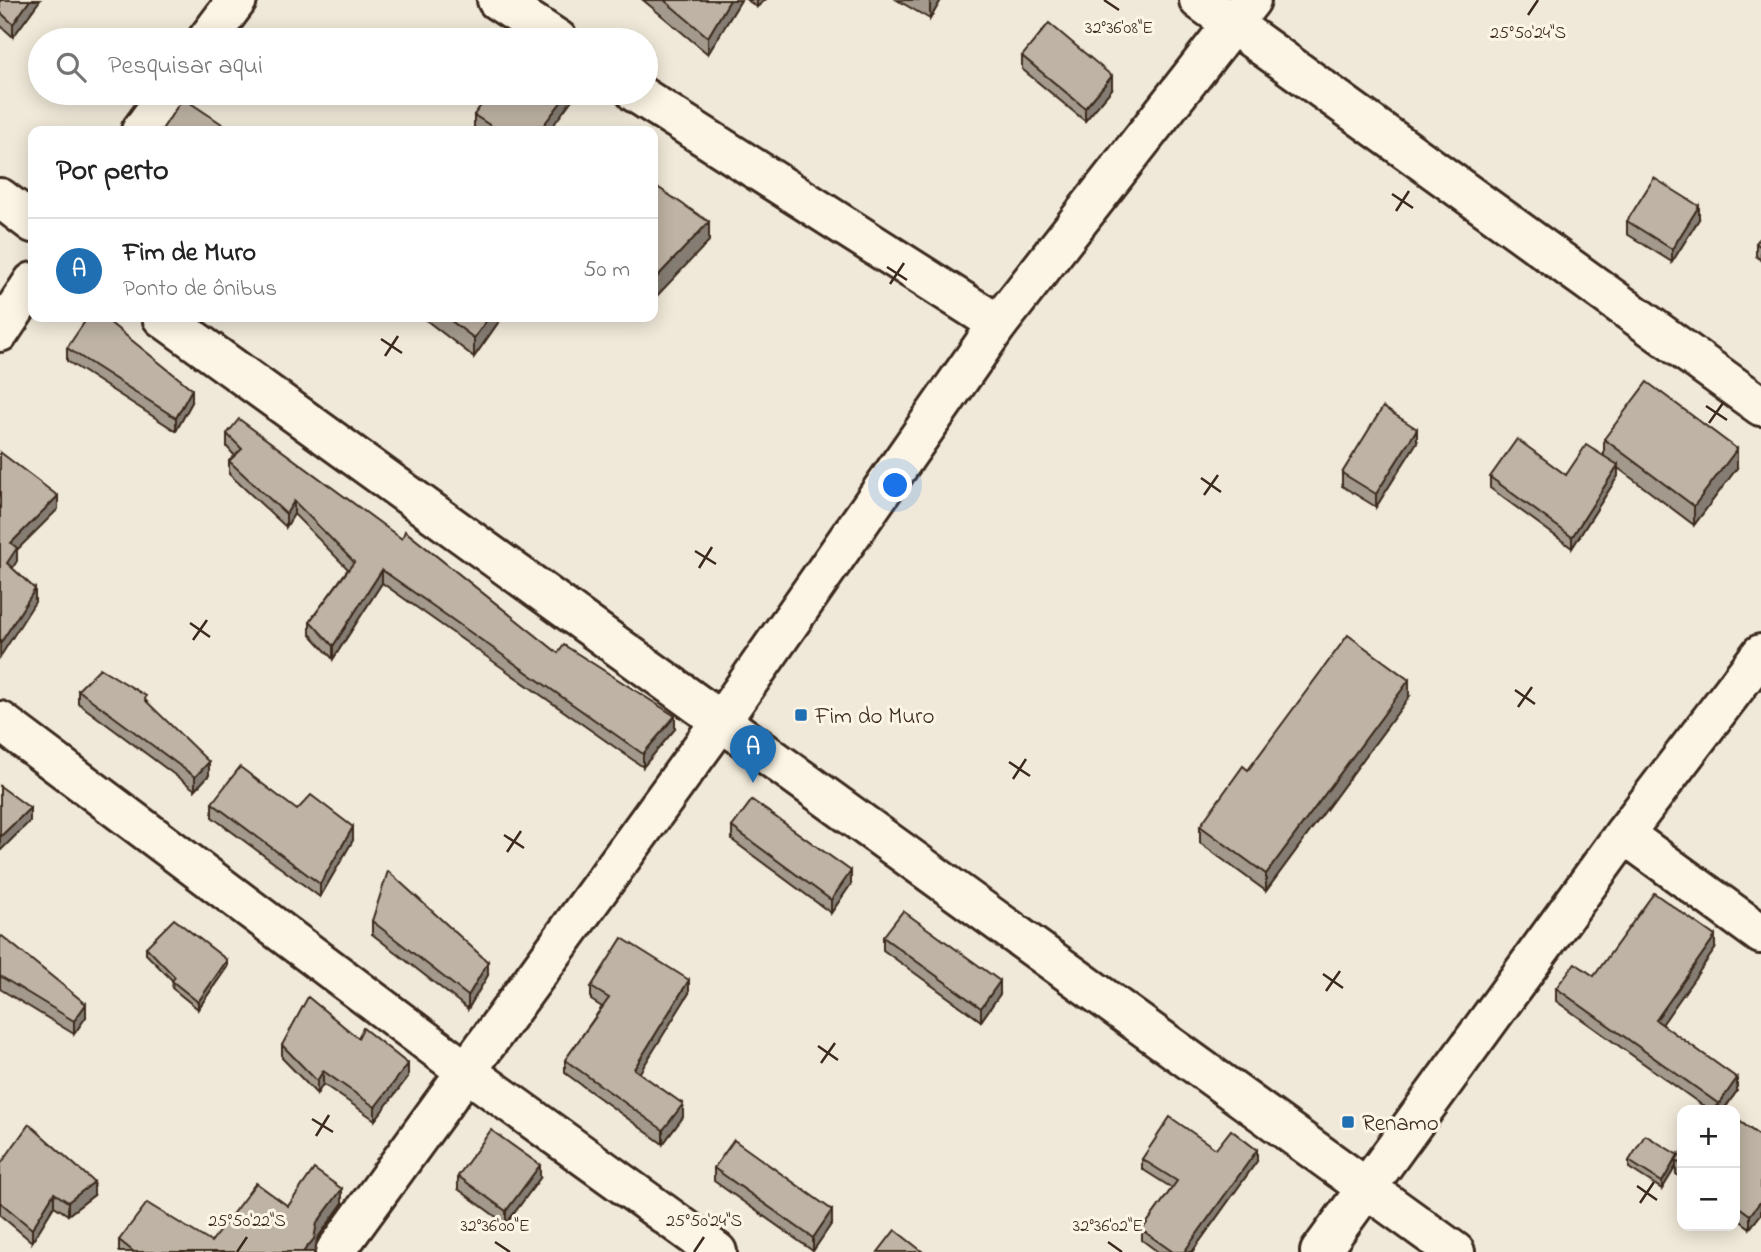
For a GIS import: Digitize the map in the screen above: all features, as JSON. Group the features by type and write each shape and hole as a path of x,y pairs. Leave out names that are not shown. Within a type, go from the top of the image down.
{"street":[{"path":"216,28 237,0"},
{"path":"497,0 540,28"},
{"path":"1199,0 1241,12 1761,406"},
{"path":"335,1252 721,722 998,324 1241,12"},
{"path":"145,126 160,105"},
{"path":"655,105 998,324"},
{"path":"0,198 28,219"},
{"path":"0,332 28,290"},
{"path":"169,322 1368,1186 1455,1252"},
{"path":"1320,1252 1624,834 1761,654"},
{"path":"0,721 466,1071 717,1252"},
{"path":"1624,834 1761,934"}],"building":[{"path":"0,0 30,0 13,24 0,12"},
{"path":"664,0 730,0 708,37"},
{"path":"1049,23 1112,76 1085,108 1022,56"},
{"path":"178,105 194,105 225,126 164,126"},
{"path":"481,105 559,105 543,126 491,126 474,115"},
{"path":"1654,178 1699,206 1672,249 1627,221"},
{"path":"658,187 709,222 658,276"},
{"path":"85,322 109,322 192,389 176,418 67,348"},
{"path":"453,322 485,322 474,338"},
{"path":"1647,382 1737,449 1694,506 1604,439"},
{"path":"1383,407 1417,429 1376,494 1342,473"},
{"path":"239,419 402,539 405,531 558,653 564,645 675,716 643,754 382,570 333,646 310,621 354,562 294,501 286,514 229,461 242,449 227,434"},
{"path":"1517,439 1566,475 1586,445 1618,465 1572,537 1490,477"},
{"path":"0,452 58,496 11,543 17,548 7,563 35,589 0,644"},
{"path":"1348,635 1409,680 1266,874 1200,826 1243,766 1248,770"},
{"path":"100,668 146,696 145,700 209,762 195,777 78,690"},
{"path":"240,767 297,810 311,795 353,827 320,884 212,803"},
{"path":"0,786 30,808 0,837"},
{"path":"752,800 851,871 831,900 732,827"},
{"path":"388,871 488,962 468,996 372,921"},
{"path":"1654,893 1715,936 1656,1020 1737,1078 1719,1104 1556,988 1575,963 1594,976"},
{"path":"903,911 1000,981 981,1008 883,937"},
{"path":"174,919 227,960 198,1002 172,981 175,977 146,947"},
{"path":"2,936 86,1004 74,1021 0,976"},
{"path":"622,938 689,980 634,1069 683,1104 663,1130 565,1060 609,998 591,987"},
{"path":"308,997 358,1038 363,1028 408,1064 375,1107 323,1071 317,1081 282,1045"},
{"path":"1170,1117 1216,1149 1231,1130 1257,1150 1184,1252 1173,1252 1142,1230 1177,1181 1142,1159"},
{"path":"1740,1122 1761,1137 1761,1201 1750,1215 1740,1208"},
{"path":"29,1124 94,1182 68,1202 54,1193 32,1229 0,1202 0,1165"},
{"path":"491,1130 540,1165 506,1211 458,1176"},
{"path":"1645,1135 1677,1154 1662,1182 1629,1161"},
{"path":"734,1140 832,1210 813,1238 714,1168"},
{"path":"314,1169 342,1189 317,1223 314,1239 303,1252 134,1252 119,1240 147,1203 211,1242 256,1183 288,1206"},
{"path":"895,1230 923,1252 878,1252"}],"place":[{"name":"Fim do Muro","path":"801,715"},
{"name":"Fim de Muro","path":"753,783"},
{"name":"Renamo","path":"1348,1122"}]}
